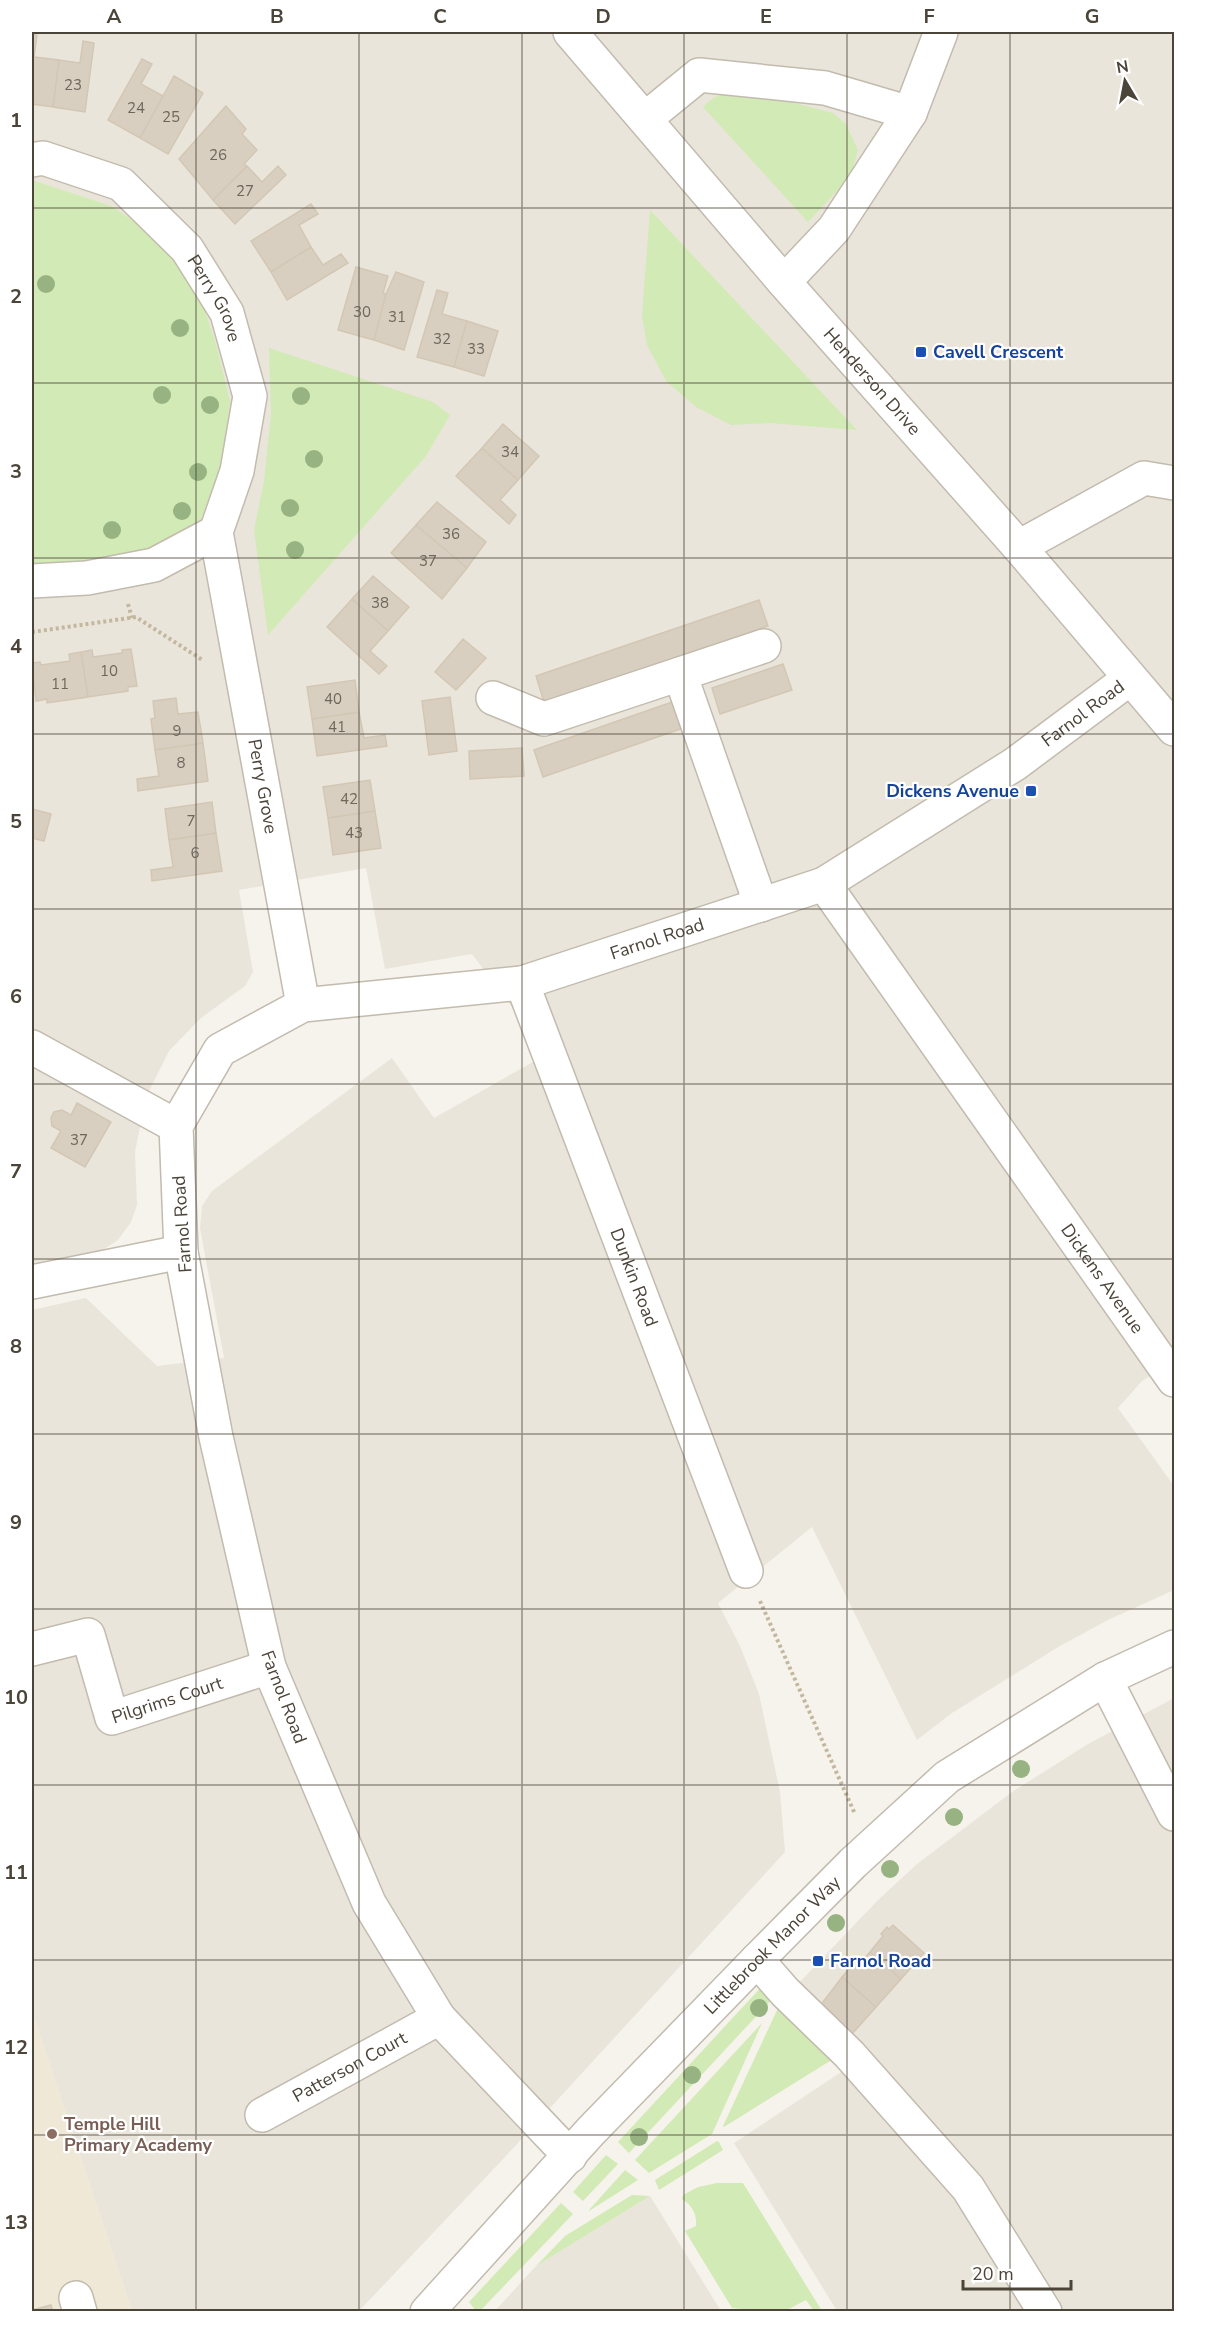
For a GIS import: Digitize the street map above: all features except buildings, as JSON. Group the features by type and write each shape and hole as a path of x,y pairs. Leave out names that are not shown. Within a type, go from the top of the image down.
{"street":[{"name":"Henderson Drive","path":"570,32 783,282 1018,547 1174,729"},
{"path":"783,282 834,229 910,113 941,32"},
{"path":"645,119 699,75 825,88 910,113"},
{"name":"Perry Grove","path":"32,160 44,158 121,184 188,249 227,313 250,396 237,471 216,532 303,1005"},
{"path":"1018,547 1144,478 1174,483"},
{"path":"32,581 87,578 154,566 216,532"},
{"path":"493,698 544,718 765,646"},
{"path":"680,674 760,905"},
{"name":"Farnol Road","path":"570,2156 439,2018 369,1903 269,1667 216,1437 181,1252 176,1126 220,1050 303,1005 522,983 824,884 1016,764 1129,679"},
{"name":"Dickens Avenue","path":"824,884 1174,1380"},
{"name":"Dunkin Road","path":"522,983 746,1570"},
{"path":"32,1047 176,1126"},
{"path":"32,1282 181,1252"},
{"name":"Pilgrims Court","path":"32,1649 88,1635 112,1718 269,1667"},
{"name":"Littlebrook Manor Way","path":"443,2306 591,2131 757,1960 870,1848 947,1778 1105,1679 1174,1647"},
{"path":"1105,1679 1174,1814"},
{"path":"757,1960 785,1992 849,2054 968,2188 1045,2312"},
{"name":"Patterson Court","path":"262,2115 439,2018"}],"path":[{"path":"32,632 136,617 245,688"},
{"path":"746,1570 870,1848"}],"shaded area":[{"path":"32,32 1174,32 1174,1361 1142,1381 1118,1408 1174,1486 1174,1590 1108,1620 1060,1646 952,1713 917,1740 812,1527 718,1603 740,1646 759,1694 780,1792 785,1852 505,2157 359,2311 132,2311 32,2012 32,1310 86,1298 157,1366 224,1358 200,1228 202,1206 212,1191 392,1058 434,1118 547,1054 472,954 385,969 366,868 239,890 253,972 245,986 201,1018 169,1051 146,1097 135,1152 137,1205 131,1222 118,1240 101,1251 32,1263"},
{"path":"1174,1698 1174,2311 837,2311 734,2143 864,2057 795,1987 878,1900 917,1864 1012,1792 1088,1744"},
{"name":"Temple Hill Primary Academy","path":"32,2012 114,2257 132,2311 32,2311"},
{"path":"650,2196 721,2311 494,2312 536,2266"}],"green space":[{"path":"740,89 833,113 846,124 858,150 850,177 808,222 703,107 720,95"},
{"path":"32,180 111,206 161,239 197,287 216,344 230,401 223,461 198,527 133,558 32,570"},
{"path":"650,210 857,430 770,423 731,425 696,407 666,381 647,345 642,316"},
{"path":"269,348 433,402 450,415 426,456 268,635 254,530 264,481 271,414"},
{"path":"764,1984 776,1995 629,2153 618,2142"},
{"path":"779,2006 838,2056 724,2127 723,2126"},
{"path":"762,2023 712,2134 649,2173 635,2160"},
{"path":"717,2141 723,2150 659,2190 655,2180"},
{"path":"606,2155 618,2164 583,2201 573,2192"},
{"path":"625,2170 638,2180 589,2211 589,2210"},
{"path":"717,2183 743,2183 822,2311 814,2311 806,2300 785,2311 732,2308 685,2231 696,2226 696,2218 689,2204 682,2199 683,2195 698,2187"},
{"path":"632,2195 650,2196 536,2266 565,2236"},
{"path":"561,2203 573,2214 480,2311 476,2311 469,2302"}],"place":[{"name":"Cavell Crescent","path":"921,352"},
{"name":"Dickens Avenue","path":"1031,791"},
{"name":"Farnol Road","path":"818,1961"},
{"name":"Temple Hill Primary Academy","path":"52,2134"}]}
